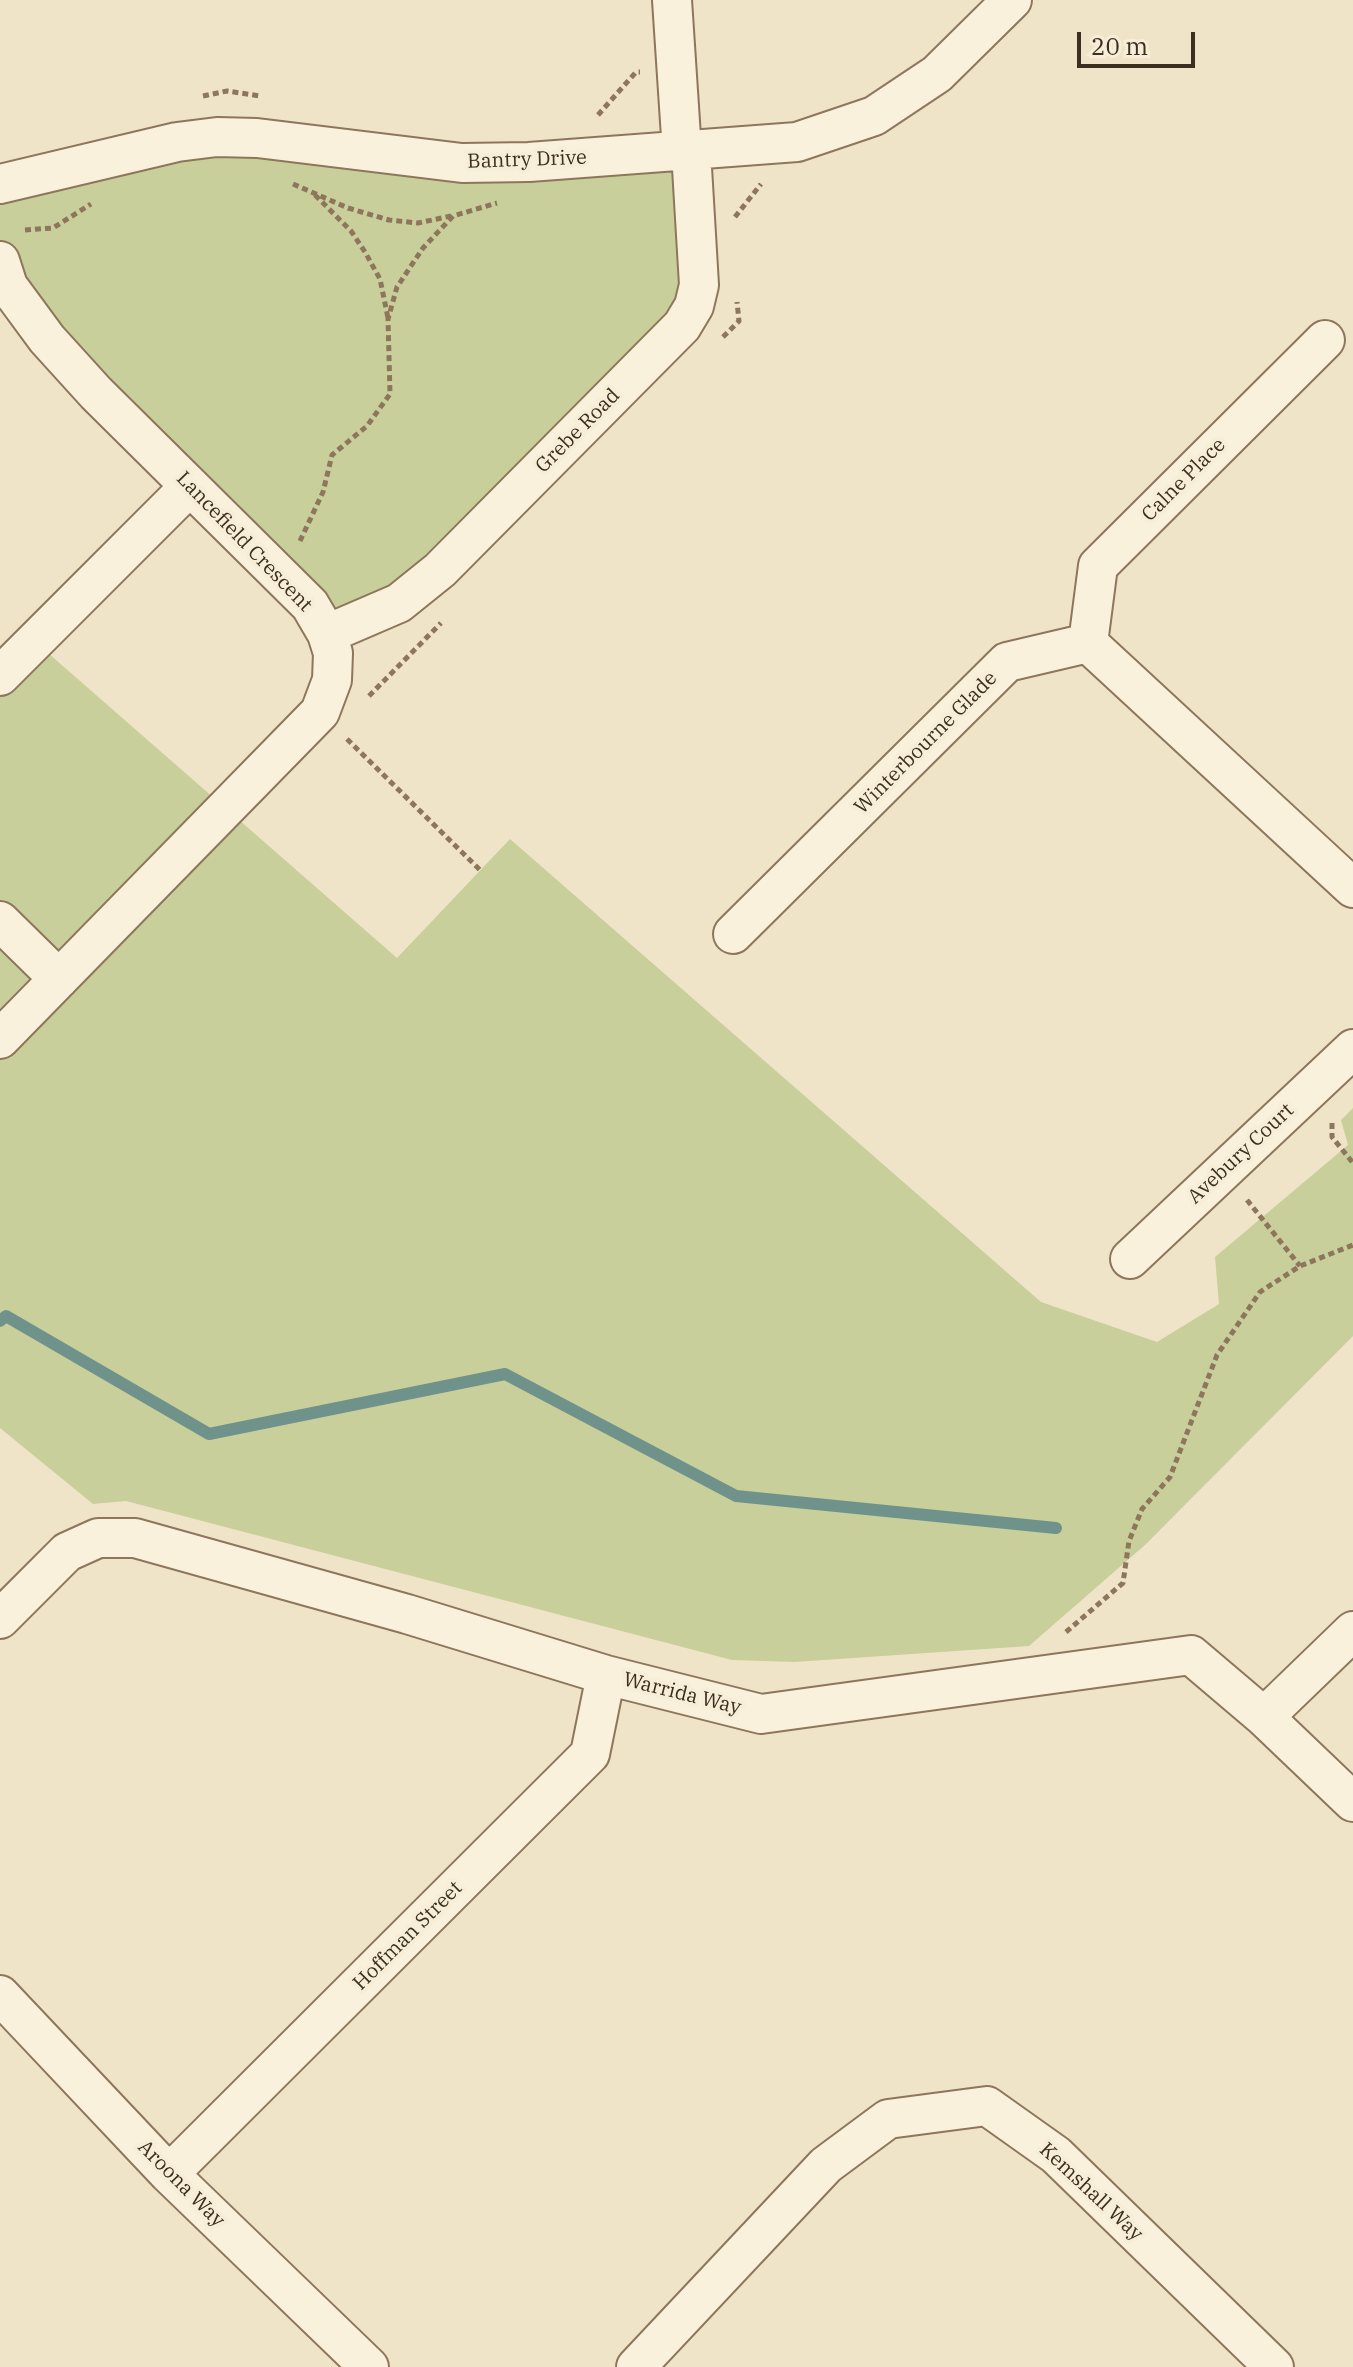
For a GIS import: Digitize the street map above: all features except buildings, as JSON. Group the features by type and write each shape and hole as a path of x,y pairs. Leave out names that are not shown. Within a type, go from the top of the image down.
{"street":[{"name":"Grebe Road","path":"327,634 399,603 440,570 682,326 694,306 699,285 672,0"},
{"name":"Bantry Drive","path":"0,184 177,142 217,137 257,138 462,163 529,162 797,142 874,116 937,74 1012,0"},
{"name":"Lancefield Crescent","path":"0,1039 320,712 332,680 333,653 327,634 310,605 96,393 47,339 8,286 8,246"},
{"name":"Calne Place","path":"1088,643 1098,566 1325,340"},
{"path":"0,676 190,486"},
{"path":"1088,643 1353,888"},
{"name":"Winterbourne Glade","path":"733,934 1007,662 1088,643"},
{"path":"0,921 59,979"},
{"name":"Avebury Court","path":"1130,1259 1353,1049"},
{"name":"Warrida Way","path":"0,1619 67,1552 98,1538 135,1538 407,1614 606,1675 761,1714 1191,1655 1264,1717 1353,1802"},
{"path":"1264,1717 1353,1631"},
{"name":"Hoffman Street","path":"169,2174 590,1754 606,1675"},
{"name":"Aroona Way","path":"0,1995 169,2174 369,2367"},
{"name":"Kemshall Way","path":"636,2367 826,2165 838,2156 888,2119 987,2106 1056,2155 1274,2367"}],"path":[{"path":"291,183 348,208 389,220 418,223 506,201"},
{"path":"275,570 298,546 308,527 323,492 332,455 367,426 390,394 388,319 380,279 351,231 310,191"},
{"path":"8,246 53,228 96,201"},
{"path":"388,319 397,287 423,248 453,216"},
{"path":"337,729 480,870"},
{"path":"1332,1118 1332,1137 1353,1163"},
{"path":"1224,1171 1300,1266"},
{"path":"1064,1634 1123,1583 1129,1541 1142,1509 1170,1477 1217,1355 1260,1292 1300,1266 1353,1245"}],"green space":[{"path":"229,137 691,151 699,285 380,611 327,634 0,261 0,184"},
{"path":"32,639 397,958 510,839 1041,1302 1157,1342 1219,1304 1215,1257 1348,1145 1341,1120 1353,1108 1353,1336 1145,1545 1029,1646 795,1662 732,1660 126,1501 93,1504 0,1428 0,669"}],"waterway":[{"path":"0,1321 6,1316 209,1434 505,1374 736,1496 1056,1528"}]}
